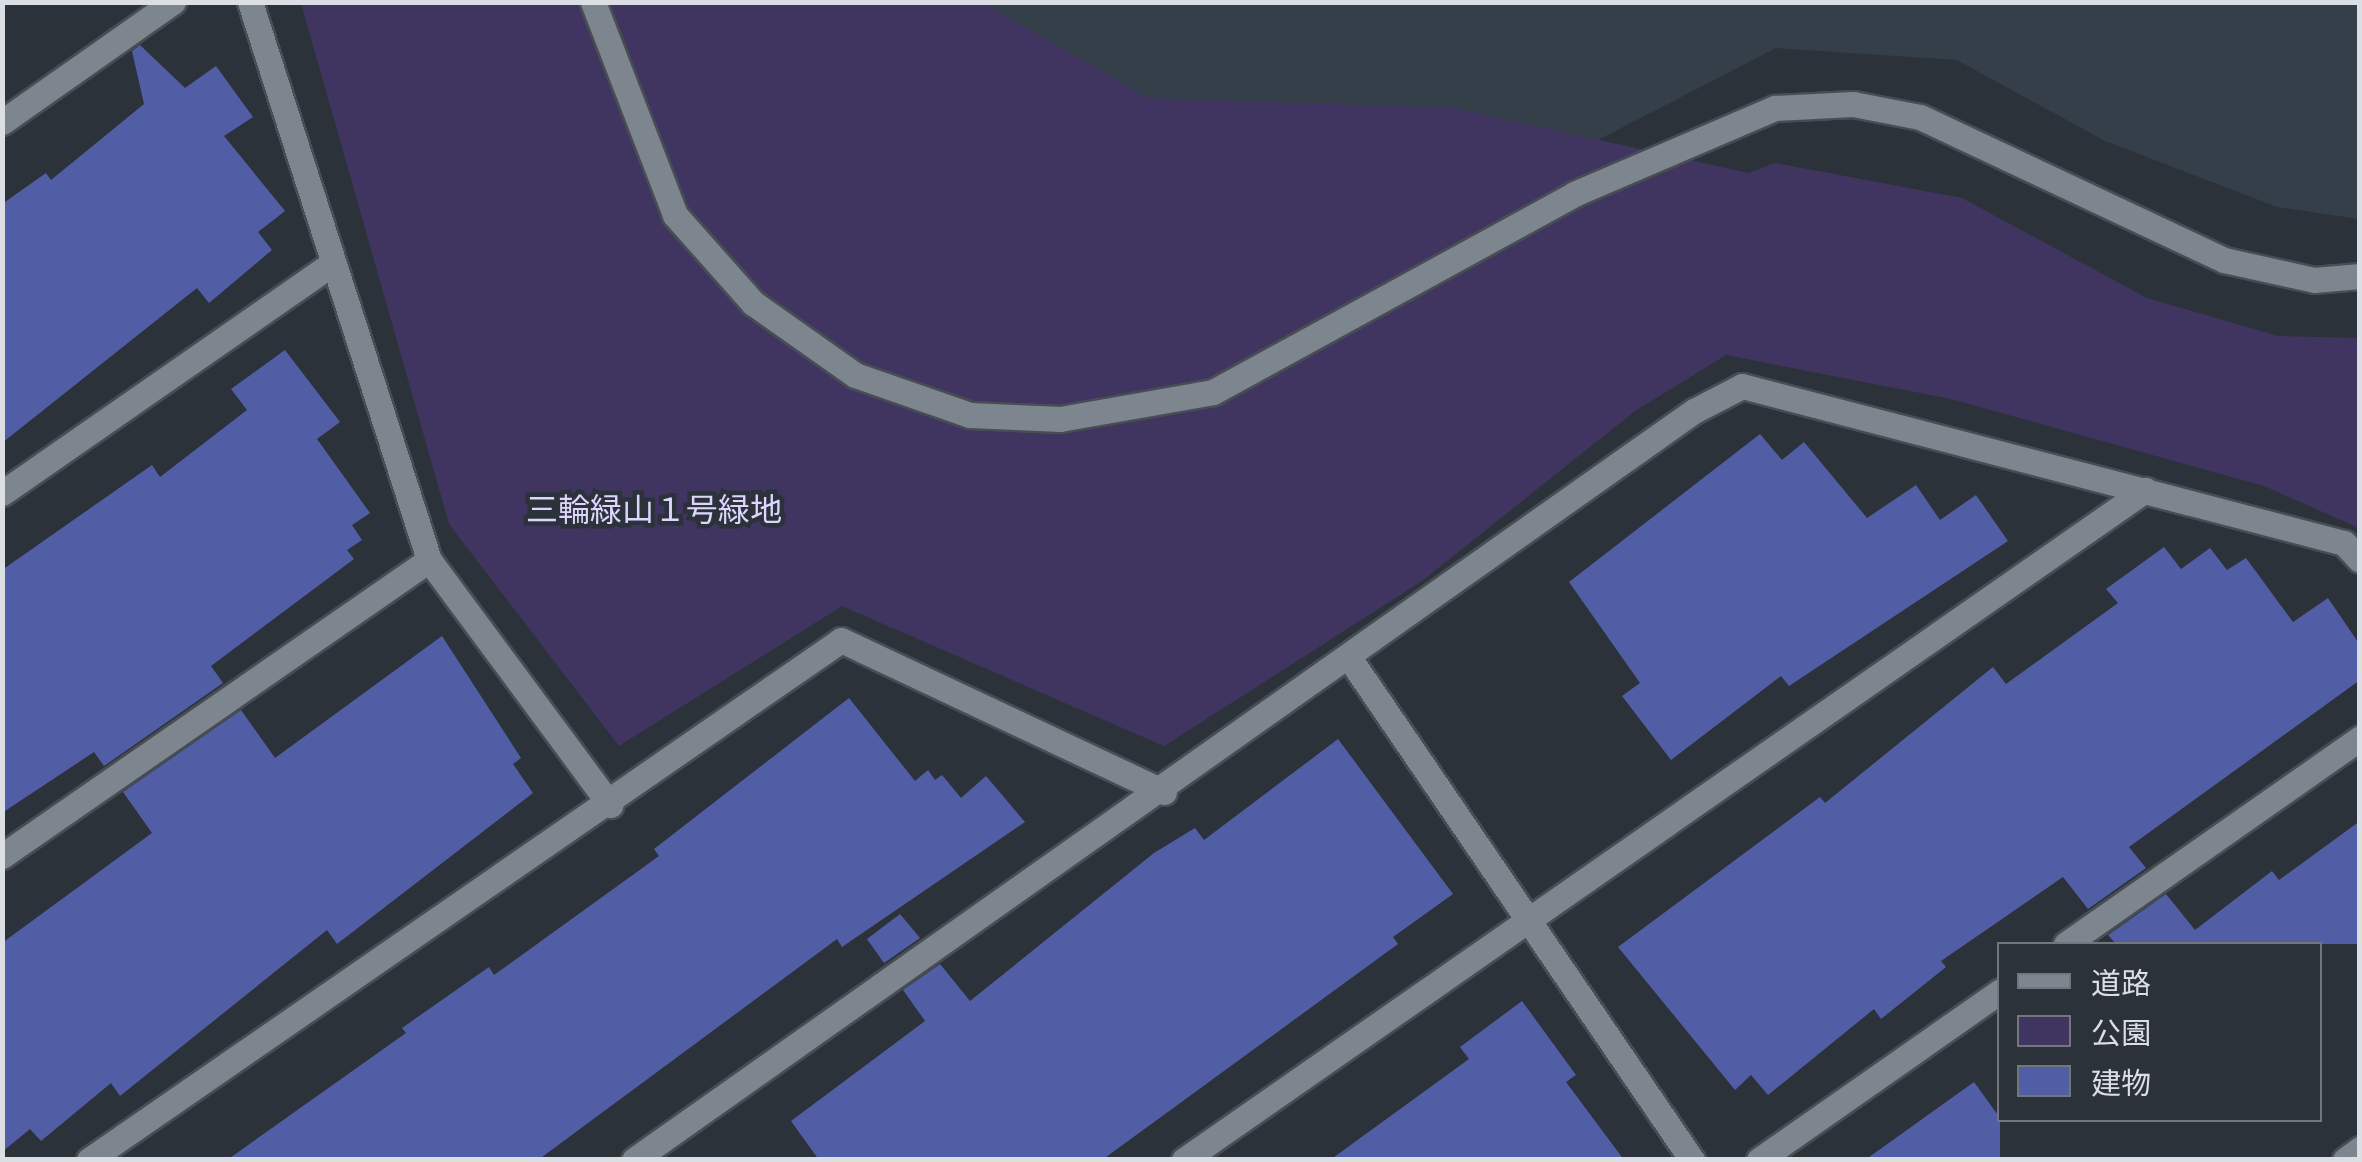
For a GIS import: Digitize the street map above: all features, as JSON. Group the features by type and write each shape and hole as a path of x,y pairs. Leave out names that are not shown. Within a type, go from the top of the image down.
{"street":[{"path":"2,122 174,2"},
{"path":"250,2 428,560 610,805"},
{"path":"592,2 674,214 753,303 856,374 970,415 1060,419 1213,392 1574,194 1775,108 1853,104 1920,116 2224,260 2314,280 2360,276"},
{"path":"2,493 332,263"},
{"path":"634,1160 1164,792 1694,411 1742,386 2344,542 2360,560"},
{"path":"1184,1160 2145,490"},
{"path":"2,856 428,560"},
{"path":"90,1160 610,805 841,640 1164,792"},
{"path":"1350,660 1692,1160"},
{"path":"2069,942 2360,738"},
{"path":"1760,1160 1997,993"},
{"path":"2345,1160 2360,1149"}],"shaded area":[{"path":"649,3 2359,3 2359,219 2277,207 2105,141 1957,60 1776,48 1199,346"}],"green space":[{"name":"三輪緑山１号緑地","path":"301,3 983,3 1148,98 1454,108 1749,173 1775,163 1962,198 2147,298 2278,336 2359,338 2359,528 2264,486 1951,399 1726,355 1635,411 1422,581 1164,746 842,606 619,746 449,524"}],"building":[{"path":"140,45 185,88 216,66 253,117 224,136 285,211 258,232 272,250 209,303 197,288 2,443 2,204 46,173 51,180 144,104 132,51"},
{"path":"285,350 340,422 317,439 370,513 352,525 362,540 347,550 354,559 211,666 223,683 104,766 94,752 2,813 2,570 152,465 160,477 247,410 231,389"},
{"path":"1760,434 1782,460 1804,442 1867,518 1916,485 1940,520 1976,495 2008,541 1789,686 1781,676 1671,760 1622,696 1640,683 1569,582"},
{"path":"2164,547 2181,569 2210,548 2227,570 2246,558 2293,622 2328,598 2360,645 2360,680 2129,847 2146,868 2088,909 2063,877 1941,961 1946,967 1881,1019 1874,1009 1768,1095 1751,1075 1735,1090 1618,947 1820,797 1825,803 1993,667 2006,684 2118,603 2106,589"},
{"path":"442,636 521,758 513,764 533,793 337,944 327,930 120,1096 111,1083 41,1141 30,1129 2,1152 2,943 152,833 123,792 241,710 275,758"},
{"path":"849,698 915,781 928,770 935,780 942,775 961,798 986,776 1025,822 842,947 837,939 538,1160 227,1160 406,1033 402,1028 489,967 494,975 659,856 654,849"},
{"path":"1338,739 1453,894 1393,937 1398,944 1102,1160 819,1160 791,1121 925,1021 903,990 940,964 970,1001 1154,853 1195,828 1204,840"},
{"path":"2360,821 2360,944 2114,942 2108,935 2166,894 2195,930 2272,871 2279,880"},
{"path":"900,914 920,938 884,963 867,939"},
{"path":"1522,1001 1576,1075 1566,1082 1624,1160 1330,1160 1469,1059 1460,1047"},
{"path":"1974,1082 2000,1122 2000,1160 1865,1160"}]}
